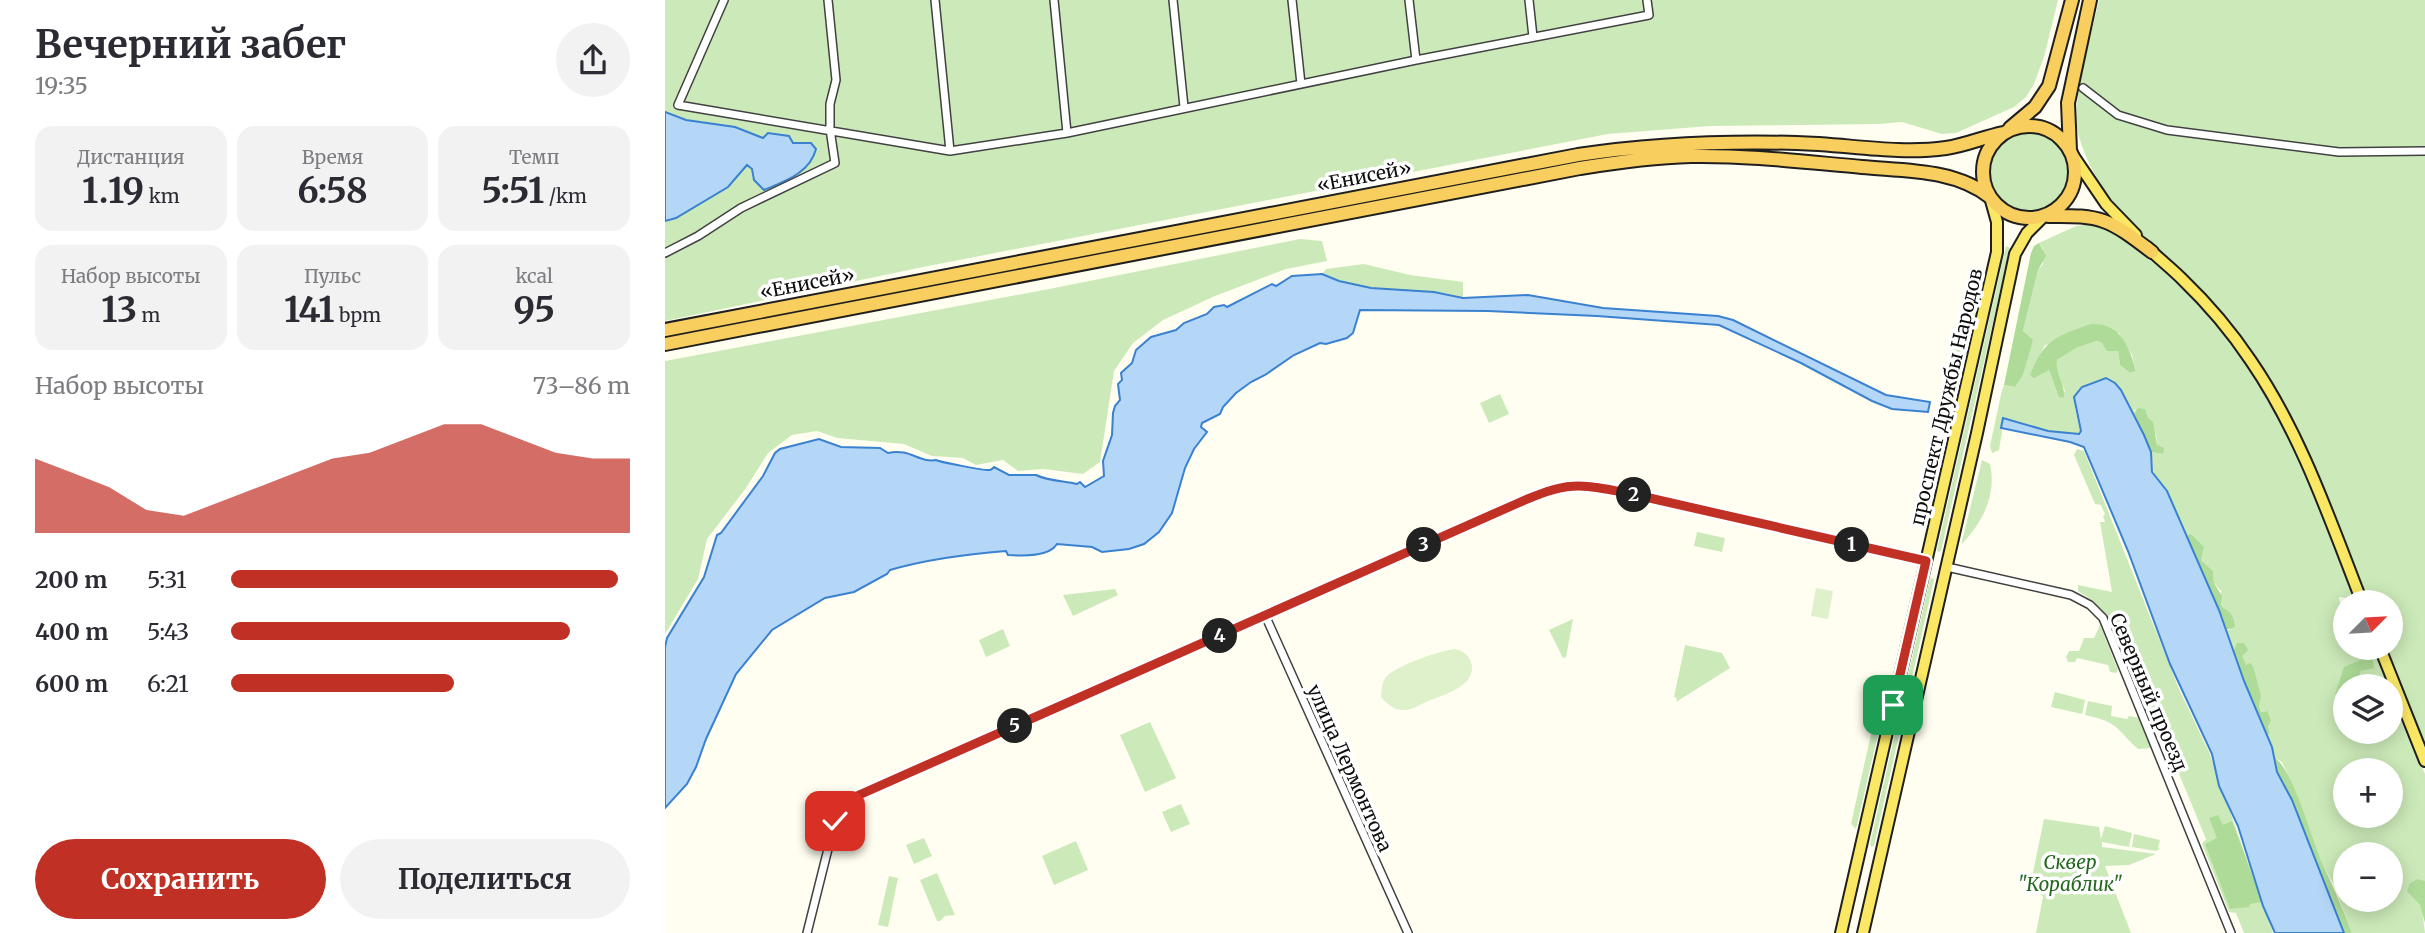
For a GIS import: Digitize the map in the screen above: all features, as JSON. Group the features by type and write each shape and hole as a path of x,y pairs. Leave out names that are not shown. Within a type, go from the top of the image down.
{"highway":[{"name":"«Енисей»","path":"1990,197 1983,179 1983,162 1988,149 2040,101 2049,86 2071,0"},
{"path":"2044,216 2062,204 2071,190 2075,171 2070,151 2068,103 2090,0"},
{"name":"«Енисей»","path":"665,330 1578,155 1627,148 1690,144 1796,143 1931,149 1963,145 2031,125 2045,128 2060,137 2070,151"},
{"name":"«Енисей»","path":"665,344 1580,168 1630,160 1691,156 1908,171 1944,176 1968,183 1990,197 2001,209 2016,217 2084,215 2102,219 2126,232 2152,252"}],"main road":[{"path":"2070,151 2106,204 2213,312 2251,360 2285,415 2357,590"},
{"name":"проспект Дружбы Народов","path":"1841,933 1997,251 1997,222 1990,197"},
{"name":"проспект Дружбы Народов","path":"1863,933 2015,254 2027,233 2044,216"},
{"path":"2385,660 2425,761"},
{"path":"1859,853 1880,857"}],"street":[{"path":"724,0 678,105 950,151 1067,132 1649,15 1647,0"},
{"path":"665,253 698,236 741,208 835,163 830,129 830,104 836,80 828,0"},
{"path":"935,0 950,151"},
{"path":"1054,0 1067,132"},
{"path":"1173,0 1184,107"},
{"path":"1292,0 1301,84"},
{"path":"1409,0 1416,60"},
{"path":"1529,0 1533,37"},
{"path":"2083,88 2118,115 2167,130 2339,152 2425,151"},
{"path":"807,933 835,821 851,800 1558,487 1581,485 1926,561"},
{"name":"Северный проезд","path":"1947,567 2071,595 2090,605 2103,618 2231,933"},
{"name":"улица Лермонтова","path":"1265,615 1408,933"}],"green space":[{"path":"665,0 2058,0 2044,57 2026,97 2014,107 1956,133 1942,134 1902,122 1710,126 1608,134 923,267 665,321"},
{"path":"2099,0 2425,0 2425,745 2403,690 2403,674 2396,674 2391,660 2403,660 2403,590 2363,590 2308,454 2291,418 2251,350 2208,296 2124,215 2091,168 2077,125 2082,71"},
{"path":"2028,131 2049,137 2062,149 2068,163 2067,180 2060,194 2049,205 2033,210 2014,207 2004,201 1994,189 1990,175 1993,157 2003,142"},
{"path":"2091,224 2122,239 2140,252 2202,309 2259,385 2282,426 2352,590 2333,590 2333,660 2367,660 2354,674 2333,674 2333,744 2403,744 2403,718 2425,774 2425,881 2418,880 2425,933 2352,933 2344,912 2403,912 2403,842 2333,842 2333,883 2321,862 2282,762 2274,757 2266,737 2270,733 2268,727 2271,719 2268,711 2261,712 2237,643 2233,652 2226,630 2230,630 2221,603 2221,591 2214,583 2213,571 2201,560 2191,534 2186,535 2167,491 2154,476 2151,452 2162,454 2156,435 2135,409 2134,413 2121,390 2106,378 2080,390 2075,403 2081,431 2079,434 2048,431 2017,421 2001,428 1999,450 1992,453 1990,446 2002,390 2004,385 2015,387 2023,375 2032,341 2023,331 2038,270 2043,264 2043,249 2039,243 2076,226","holes":["2119,333 2132,355 2136,371 2130,373 2120,365 2118,351 2097,341 2076,348 2057,360 2056,369 2065,391 2059,398 2049,370 2030,375 2045,345"]},
{"path":"1300,239 1322,241 1327,261 1286,269 1215,296 1163,320 1133,343 1114,371 1100,462 1083,474 1043,469 1018,471 1003,460 976,465 963,458 932,456 904,444 837,438 817,431 792,435 768,453 746,488 707,539 698,579 665,634 665,361"},
{"path":"2039,243 2046,256 2038,270 2023,331 2033,340 2023,375 2015,387 2004,385 2031,253"},
{"path":"2006,246 2010,248 1941,551 1938,552 1937,550"},
{"path":"1364,264 1410,275 1463,282 1463,298 1435,292 1370,287 1322,274 1326,269"},
{"path":"1971,306 1976,311 1961,372 1956,370 1949,360 1960,310"},
{"path":"2091,324 2110,327 2117,332 2127,345 2136,371 2130,373 2120,365 2118,351 2107,351 2102,343 2097,341 2076,348 2057,360 2057,370 2064,392 2064,397 2059,398 2049,370 2034,378 2030,375 2035,363 2053,340"},
{"path":"1500,394 1509,414 1489,423 1480,403"},
{"path":"2138,408 2145,409 2148,418 2153,422 2157,445 2164,448 2163,454 2151,452 2134,413"},
{"path":"2077,449 2084,451 2179,689 2209,752 2273,933 2244,933 2236,913 2229,912 2202,844 2206,839 2153,711 2147,709 2109,620 2093,601 2078,591 2078,585 2112,592 2100,522 2105,522 2105,514 2101,505 2095,504 2074,455"},
{"path":"1982,460 1990,464 1992,476 1989,498 1981,518 1961,545"},
{"path":"1697,532 1725,538 1722,552 1694,546"},
{"path":"2191,534 2204,547 2201,560 2213,571 2214,583 2222,596 2221,604 2229,611 2235,627 2226,630 2186,535"},
{"path":"1933,578 1874,846 1871,847 1930,579"},
{"path":"1816,588 1833,591 1828,619 1811,616"},
{"path":"1115,589 1118,595 1073,616 1063,595"},
{"path":"1573,619 1566,657 1563,658 1549,630"},
{"path":"2100,625 2118,670 2116,673 2110,672 2108,665 2077,658 2075,662 2068,662 2066,657 2069,651 2079,651 2084,638 2094,638"},
{"path":"1003,629 1010,646 986,657 979,640"},
{"path":"2237,643 2244,643 2248,650 2242,656 2246,665 2250,663 2253,666 2261,696 2261,712 2268,711 2271,720 2268,727 2270,733 2266,737 2233,652"},
{"path":"1685,645 1722,653 1730,668 1676,702 1677,698 1674,697"},
{"path":"1455,649 1468,657 1472,670 1469,678 1457,689 1408,710 1395,708 1381,697 1384,681 1392,672 1419,659"},
{"path":"2360,660 2373,660 2374,668 2361,671 2360,674 2342,674 2344,667"},
{"path":"2369,660 2380,660 2385,674 2360,674"},
{"path":"2055,692 2085,700 2082,714 2051,707"},
{"path":"2088,701 2112,706 2111,716 2140,718 2152,748 2138,749 2111,723 2085,715"},
{"path":"1882,717 1856,829 1851,824 1873,725"},
{"path":"1150,722 1176,778 1145,792 1120,735"},
{"path":"2274,757 2288,775 2295,790 2333,887 2333,905 2292,800 2277,772"},
{"path":"1181,804 1190,824 1171,832 1162,812"},
{"path":"2218,815 2223,825 2232,821 2262,902 2250,904 2249,907 2230,909 2205,844 2217,838 2209,818"},
{"name":"Сквер \"Кораблик\"","path":"2044,819 2099,827 2101,839 2105,826 2132,833 2129,847 2102,842 2102,847 2156,854 2129,865 2105,866 2131,933 2036,933 2043,897 2031,882"},
{"path":"2134,834 2160,840 2160,849 2156,851 2132,847"},
{"path":"924,838 932,856 914,864 906,845"},
{"path":"1076,841 1088,870 1054,885 1042,856"},
{"path":"937,873 955,915 945,916 940,921 937,921 920,880"},
{"path":"889,876 898,878 888,927 878,925"},
{"path":"2418,879 2425,881 2425,923 2420,905 2407,891 2410,883"},
{"path":"2336,912 2344,912 2352,933 2344,933"}],"water":[{"path":"665,112 686,120 735,127 763,138 768,133 789,136 793,143 811,143 816,149 802,170 764,190 754,180 752,169 747,165 728,187 676,218 665,221"},
{"path":"1322,274 1371,288 1434,292 1463,298 1528,295 1603,308 1718,316 1733,320 1886,395 1930,402 1928,412 1892,409 1872,401 1801,363 1719,325 1488,311 1360,310 1353,333 1347,338 1320,343 1294,355 1236,393 1220,414 1202,423 1201,427 1207,432 1194,449 1185,468 1172,513 1159,532 1144,544 1129,549 1102,552 1092,547 1057,544 1048,551 1035,555 1008,555 1006,551 919,563 890,570 854,592 825,598 772,630 736,674 687,784 665,808 667,638 704,577 717,535 763,476 775,453 780,449 819,439 841,447 880,448 888,453 902,452 972,468 990,470 994,467 1009,475 1036,475 1051,480 1077,484 1080,482 1085,487 1104,476 1103,461 1112,435 1113,413 1120,400 1118,384 1122,380 1121,373 1132,363 1136,350 1151,337 1176,330 1184,323 1207,314 1214,307 1227,307 1272,284 1276,286 1292,276"},
{"path":"2106,378 2115,383 2144,435 2151,452 2152,472 2167,491 2219,610 2244,681 2272,747 2277,772 2292,800 2333,905 2333,912 2336,912 2344,933 2275,933 2263,906 2238,826 2219,786 2212,754 2170,664 2128,551 2084,447 2001,428 2003,418 2048,431 2079,434 2081,431 2074,397 2082,387"}],"route":[{"path":"835,821 846,805 859,795 1516,504 1566,486 1590,486 1632,494 1926,561 1893,705"}]}
